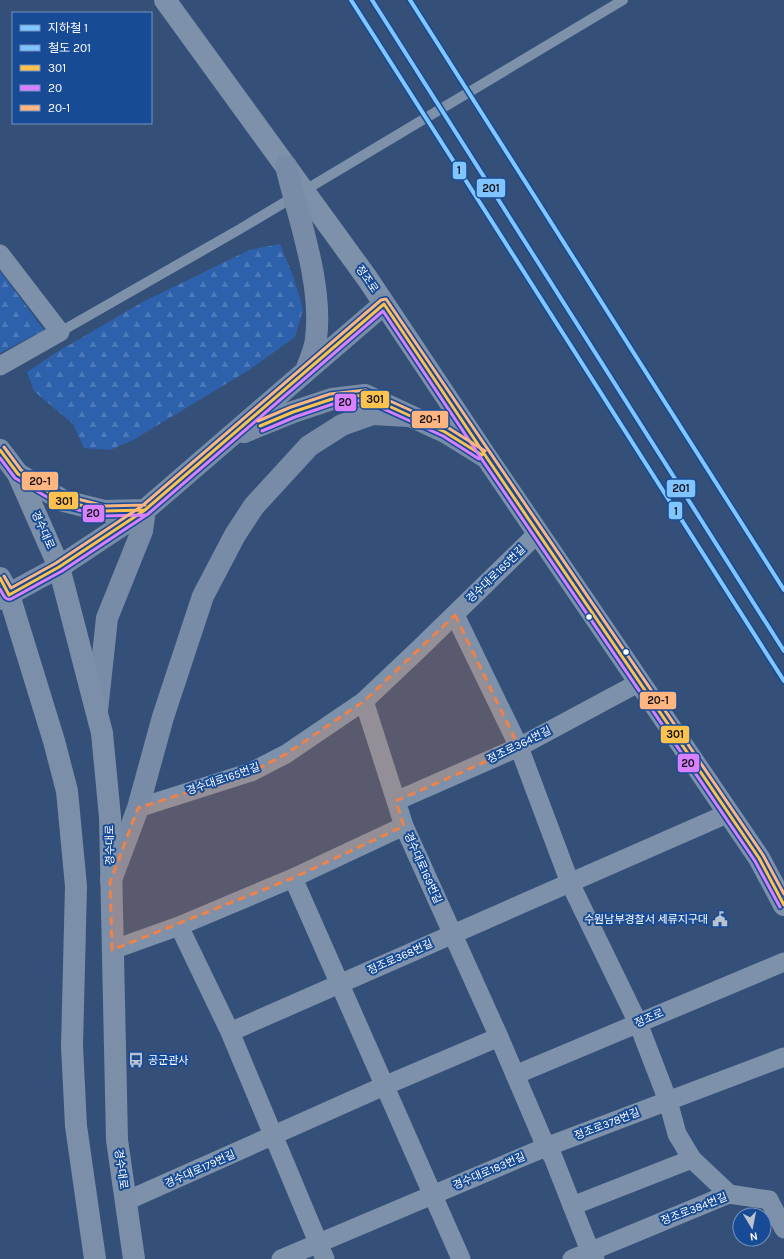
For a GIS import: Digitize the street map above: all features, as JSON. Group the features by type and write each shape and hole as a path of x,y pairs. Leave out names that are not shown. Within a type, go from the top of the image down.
{"main road":[{"path":"286,166 314,275 318,310 316,341 306,371"},
{"path":"95,1259 76,1126 72,1046 76,886 67,791 54,741 3,591 59,567 145,510 384,304"},
{"path":"230,437 293,412 332,399 365,395 445,432 487,458"},
{"path":"110,882 138,808 163,717 203,596 235,535 254,506 309,446 342,425 373,414 408,416"},
{"name":"경수대로","path":"0,450 18,474 59,567 102,733 110,818 110,882 117,1140 134,1259"},
{"path":"18,474 64,501 104,511 145,510"},
{"path":"97,713 107,618 142,531 145,510"}],"street":[{"name":"정조로","path":"166,0 359,266 487,458 759,858 784,905"},
{"path":"0,254 60,332 0,366"},
{"name":"경수대로165번길","path":"138,808 251,772 286,754 364,701 455,615 538,533"},
{"path":"455,615 520,747 570,883 638,1023 668,1101 677,1134 692,1159 729,1194"},
{"name":"정조로364번길","path":"396,801 520,747 640,682"},
{"path":"364,701 404,826"},
{"name":"정조로368번길","path":"230,1032 729,813"},
{"name":"경수대로169번길","path":"112,950 179,926 293,878 404,826 499,1037 546,1147 553,1157 593,1255"},
{"path":"293,878 461,1259"},
{"path":"179,926 230,1032 321,1251"},
{"name":"정조로","path":"515,1076 784,962"},
{"name":"경수대로179번길","path":"126,1202 384,1086 499,1037"},
{"name":"정조로378번길","path":"546,1147 784,1057"},
{"name":"경수대로183번길","path":"281,1259 321,1251 432,1195 546,1147"},
{"path":"572,1206 692,1159"},
{"name":"정조로384번길","path":"572,1259 593,1255 729,1194 769,1200 784,1229"}],"lane":[{"path":"60,332 240,229 621,1"}],"highlighted area":[{"path":"455,615 519,747 396,801 404,826 293,878 112,950 110,882 138,808 251,772 286,754 364,701"}],"green space":[{"path":"280,244 293,276 303,309 295,337 249,370 133,440 110,450 84,448 73,424 34,391 27,372 57,352 141,303 249,250"},
{"path":"0,271 44,330 0,353"}],"metro line":[{"name":"1","path":"351,0 784,681"},
{"name":"1","path":"410,0 784,590"}],"rail line":[{"name":"201","path":"372,0 784,651"}],"transit line":[{"name":"20-1","path":"4,576 11,588 56,563 142,506 381,300 386,299 763,855 784,894"},
{"name":"301","path":"0,578 9,595 59,567 145,510 384,304 759,858 784,905"},
{"name":"20","path":"0,589 7,599 11,599 62,571 148,514 383,311 483,461 755,861 780,907"},
{"name":"20-1","path":"258,421 291,407 330,394 366,390 447,427 485,451"},
{"name":"301","path":"260,426 293,412 332,399 365,395 445,432 482,455"},
{"name":"20","path":"262,431 295,417 333,404 364,400 443,436 479,459"},
{"name":"20-1","path":"4,447 21,470 66,496 105,506 145,505"},
{"name":"301","path":"0,450 18,474 64,501 104,511 145,510"},
{"name":"20","path":"0,458 15,478 62,506 103,516 145,515"}],"place":[{"name":"수원남부경찰서 세류지구대","path":"720,919"},
{"name":"공군관사","path":"136,1060"}]}
